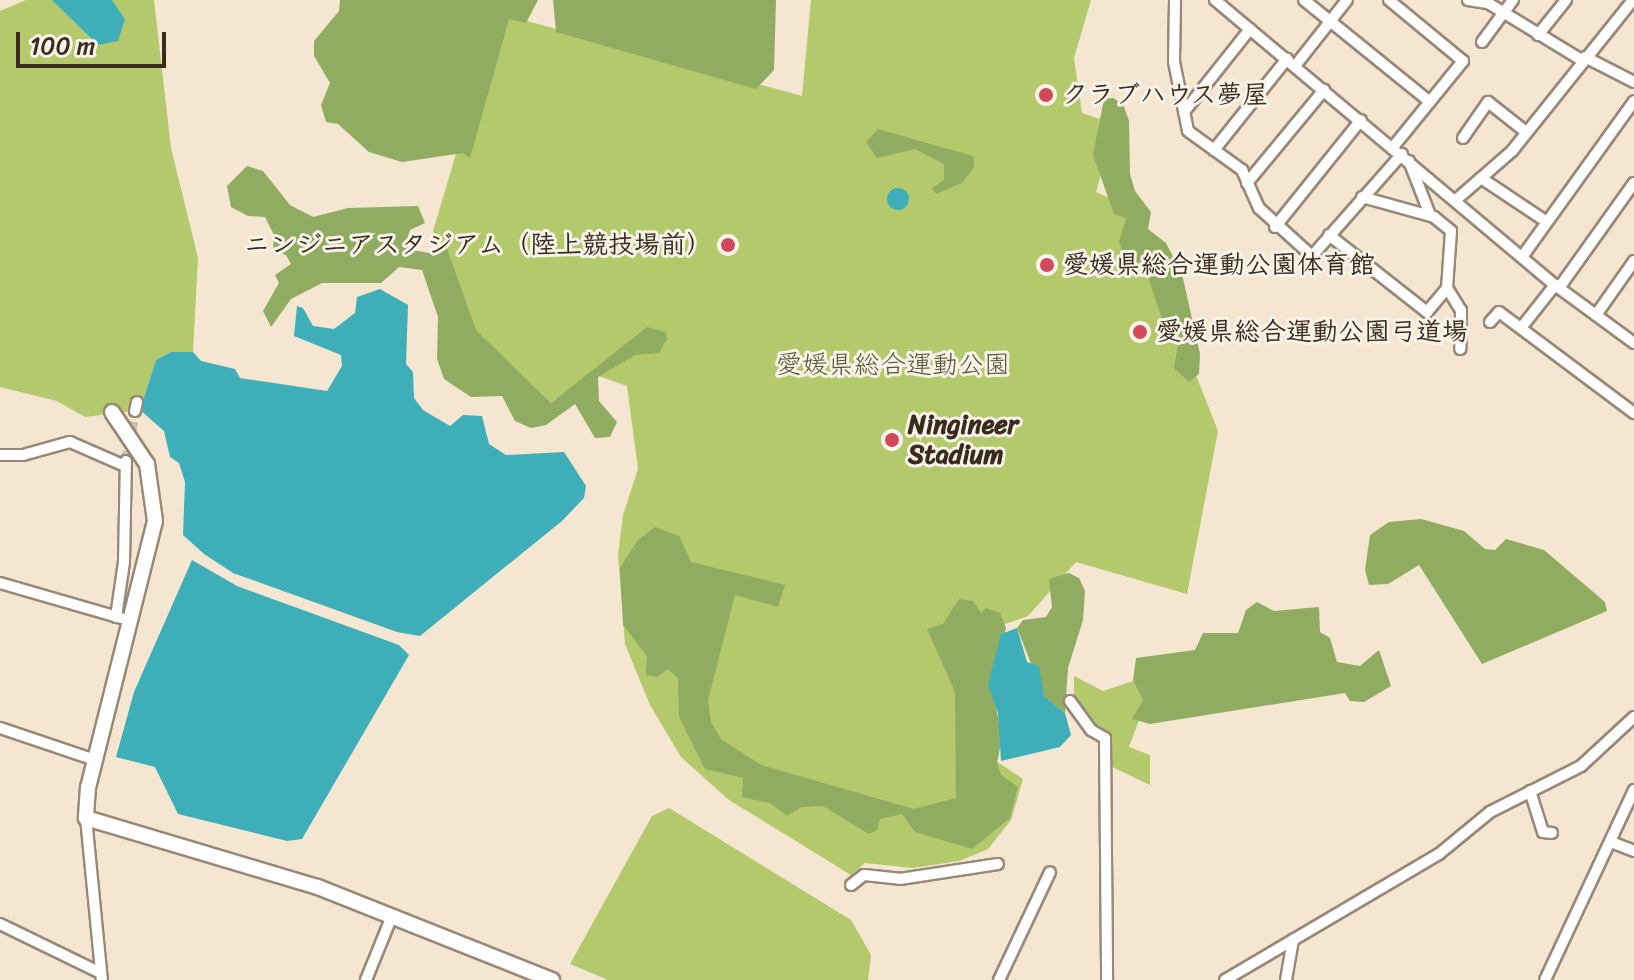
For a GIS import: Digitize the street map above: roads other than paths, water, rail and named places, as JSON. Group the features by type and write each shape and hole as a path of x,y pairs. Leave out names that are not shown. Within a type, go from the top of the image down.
{"street":[{"path":"1175,0 1174,62 1188,131 1242,170 1275,227 1312,256 1401,153 1430,102 1463,61 1389,0"},
{"path":"1215,0 1457,199 1557,286 1634,343"},
{"path":"1304,0 1430,102"},
{"path":"1214,150 1347,0"},
{"path":"1468,0 1504,12 1538,35 1634,82"},
{"path":"1482,42 1513,0"},
{"path":"1538,35 1566,0"},
{"path":"1457,199 1526,132 1633,0"},
{"path":"1184,112 1250,29"},
{"path":"1247,183 1324,90"},
{"path":"1522,257 1634,101"},
{"path":"1463,138 1488,102 1526,132"},
{"path":"1275,227 1361,120"},
{"path":"1401,153 1430,215"},
{"path":"1481,178 1547,222"},
{"path":"1521,328 1557,286 1634,183"},
{"path":"1329,235 1427,312 1447,288 1451,231 1430,215 1362,197"},
{"path":"1596,315 1633,264"},
{"path":"1447,288 1461,310 1460,349"},
{"path":"1490,322 1499,312 1634,413"},
{"path":"95,976 86,818 95,760 151,551 155,495 142,456 112,412"},
{"path":"0,455 23,455 70,442 126,463 124,562 116,617"},
{"path":"0,583 132,621"},
{"path":"1070,701 1091,730 1105,738 1107,980"},
{"path":"1225,980 1439,854 1490,812 1581,766 1634,717"},
{"path":"0,728 95,760"},
{"path":"1545,980 1634,790"},
{"path":"1530,791 1543,832"},
{"path":"86,818 242,861 392,916 552,980"},
{"path":"1611,842 1634,851"},
{"path":"851,885 864,875 900,879 998,864"},
{"path":"999,980 1050,872"},
{"path":"366,980 392,916"},
{"path":"0,924 95,976"},
{"path":"1286,980 1293,940"}],"water":[{"path":"52,0 112,0 125,19 118,41 98,45"},
{"path":"898,188 906,191 909,199 906,207 898,210 890,207 887,199 890,191"},
{"path":"380,289 408,305 406,364 413,372 414,398 423,410 450,426 463,415 482,416 489,444 506,455 564,452 586,486 584,498 562,521 420,636 397,632 233,573 204,554 183,535 185,482 179,463 170,457 164,431 140,410 156,360 171,352 193,352 201,361 235,369 240,378 327,391 342,366 341,355 294,336 297,306 303,308 313,326 334,329 355,313 357,297"},
{"path":"192,560 237,586 399,645 409,655 302,839 287,841 178,814 155,767 116,757 134,692"},
{"path":"1017,628 1027,662 1039,666 1044,696 1065,713 1071,735 1060,747 1001,761 998,713 988,685 1001,634"}],"tunnel":[{"path":"126,461 135,411"}],"place":[{"name":"クラブハウス夢屋","path":"1046,95"},
{"name":"ニンジニアスタジアム（陸上競技場前）","path":"728,245"},
{"name":"愛媛県総合運動公園体育館","path":"1047,265"},
{"name":"愛媛県総合運動公園弓道場","path":"1140,332"},
{"name":"Ningineer Stadium","path":"892,440"}],"park label":[{"name":"愛媛県総合運動公園","path":"893,365"}]}
